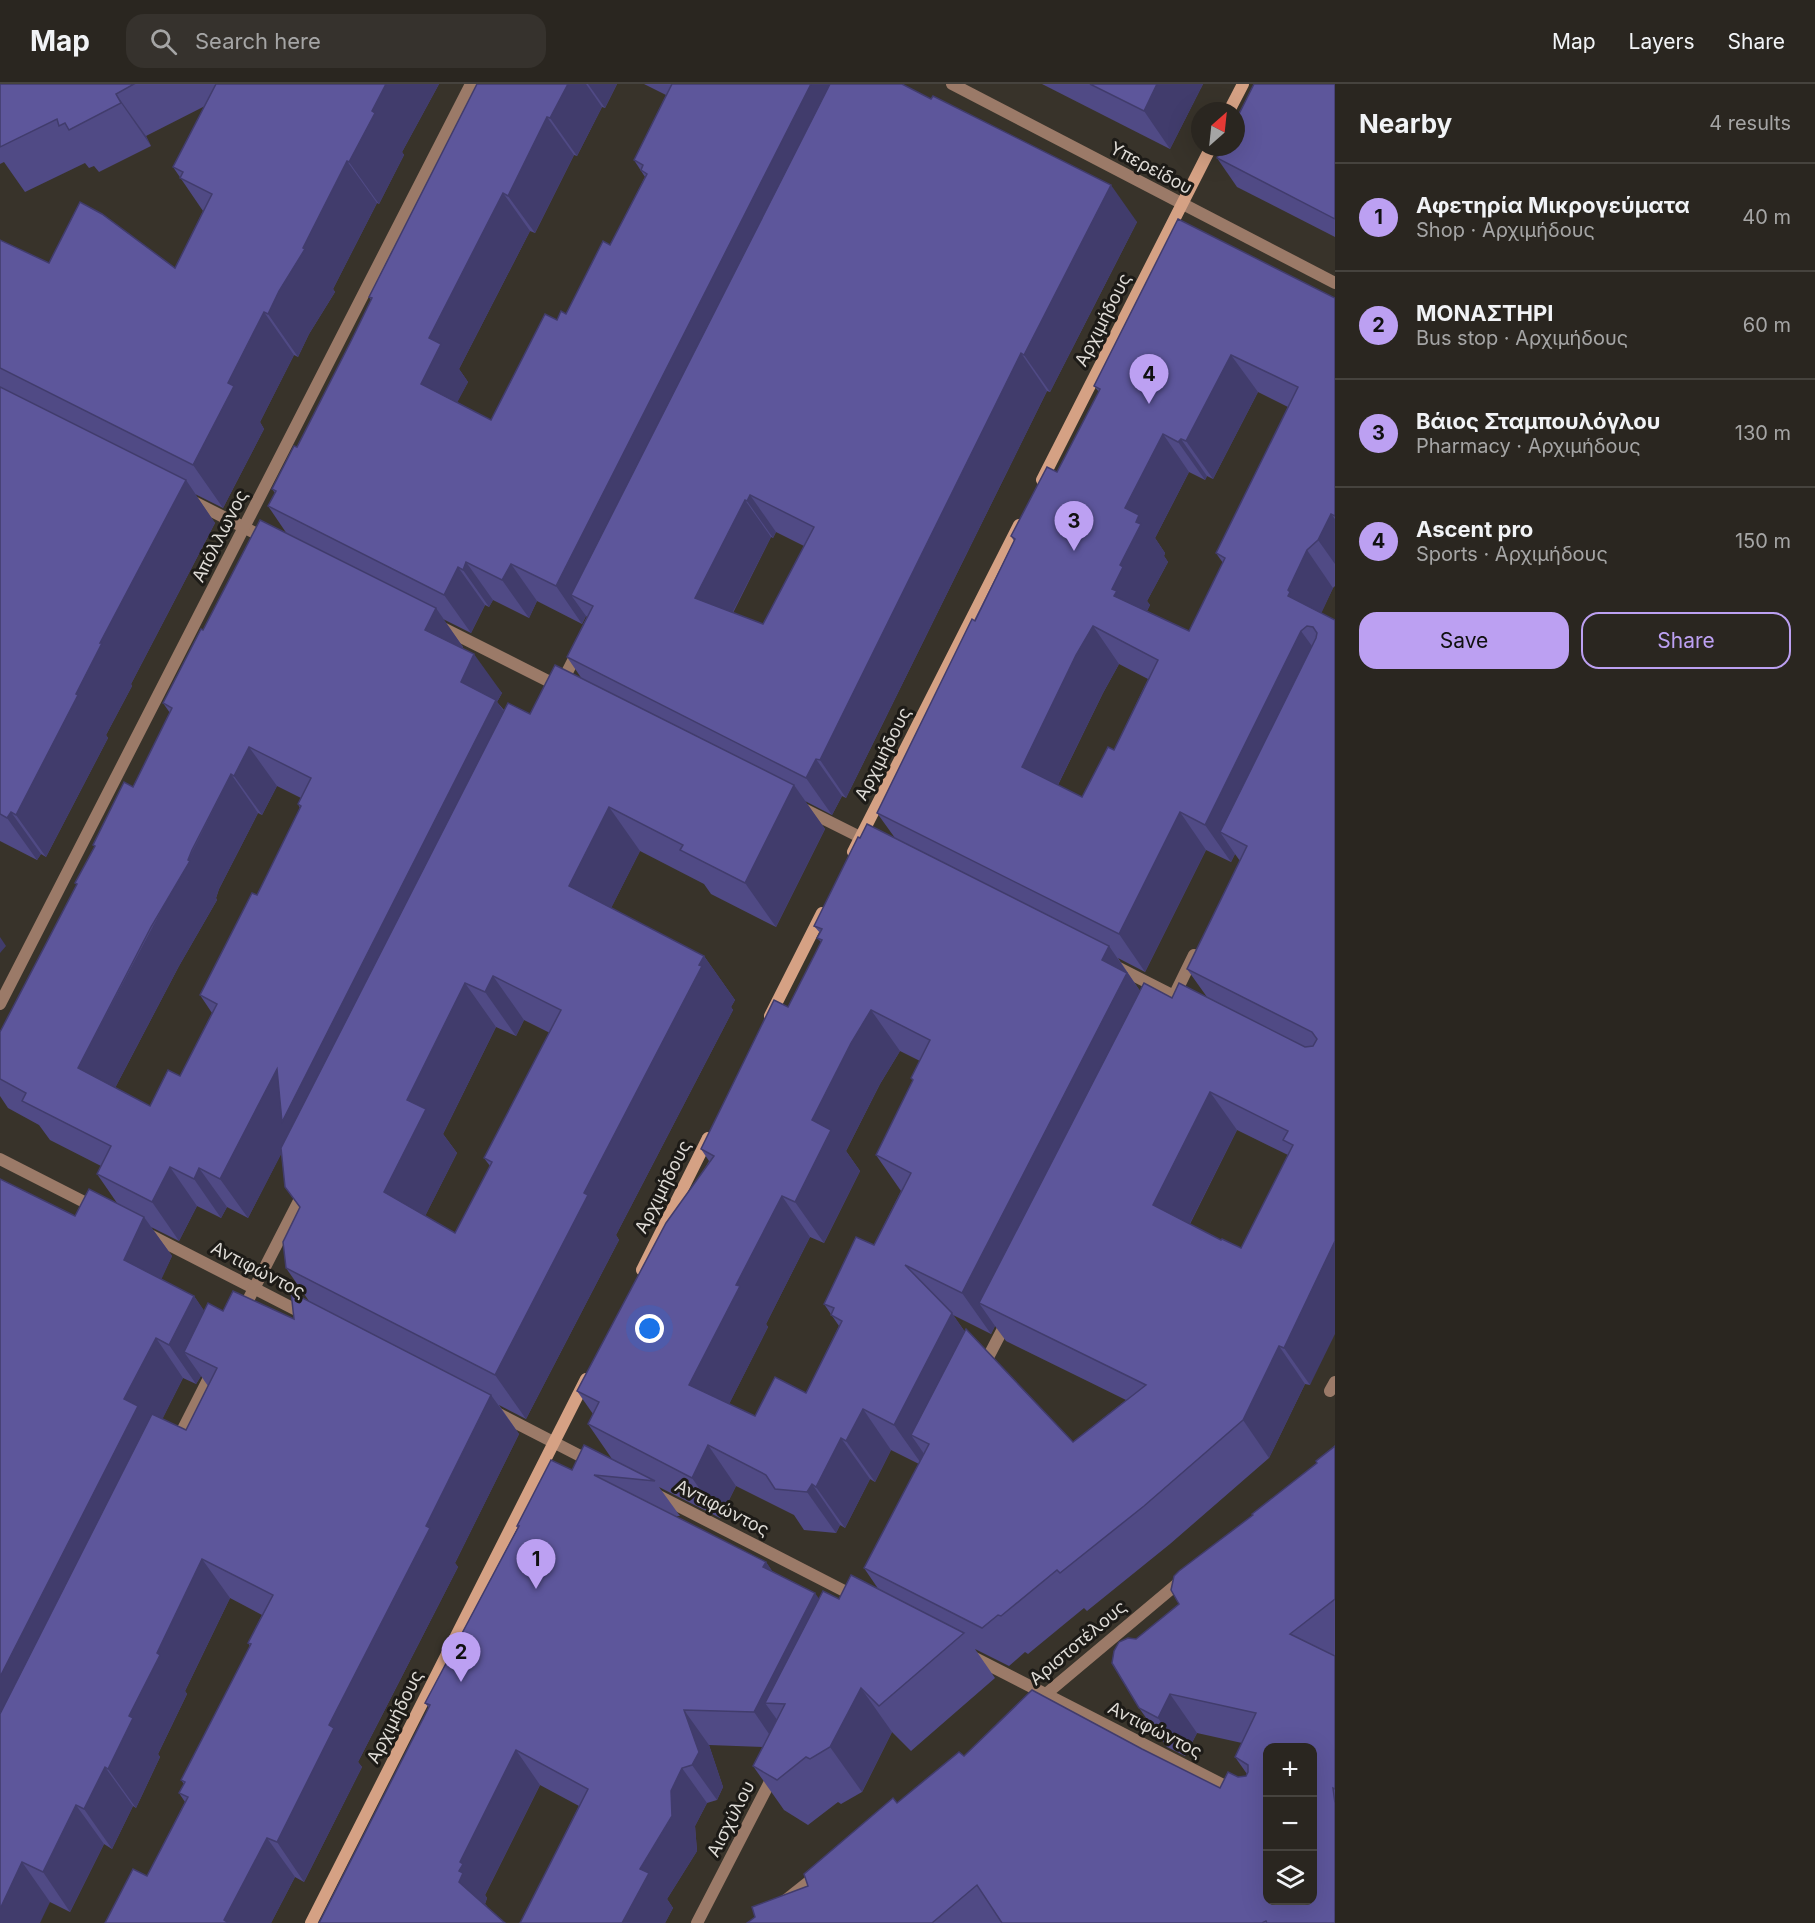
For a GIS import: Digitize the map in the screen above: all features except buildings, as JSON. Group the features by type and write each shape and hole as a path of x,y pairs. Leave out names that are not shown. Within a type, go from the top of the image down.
{"street":[{"name":"Απόλλωνος","path":"0,1004 471,84"},
{"name":"Υπερείδου","path":"952,84 1335,283"},
{"path":"1234,102 1243,84"},
{"name":"Αρχιμήδους","path":"1037,489 1206,156"},
{"path":"181,496 276,544"},
{"name":"Αρχιμήδους","path":"850,859 1026,510"},
{"path":"434,623 562,692 581,645"},
{"path":"788,801 881,848"},
{"path":"764,1029 828,901"},
{"path":"1171,1001 1200,943"},
{"path":"1101,959 1171,1001 1194,1006"},
{"name":"Αρχιμήδους","path":"635,1283 716,1124"},
{"path":"0,1158 106,1213"},
{"path":"238,1321 308,1183"},
{"name":"Αντιφώντος","path":"138,1229 316,1320"},
{"path":"978,1378 1010,1314"},
{"path":"168,1459 216,1363"},
{"name":"Αρχιμήδους","path":"311,1923 592,1368"},
{"path":"482,1405 608,1470"},
{"name":"Αντιφώντος","path":"639,1486 863,1601"},
{"name":"Αριστοτέλους","path":"1027,1709 1196,1568"},
{"name":"Αντιφώντος","path":"964,1653 1246,1797"},
{"name":"Αισχύλου","path":"697,1923 783,1757"},
{"path":"775,1908 831,1864"}],"place":[{"name":"Ascent pro","path":"1149,404"},
{"name":"Βάιος Σταμπουλόγλου","path":"1074,551"},
{"name":"Αφετηρία Μικρογεύματα","path":"536,1589"},
{"name":"ΜΟΝΑΣΤΗΡΙ","path":"461,1682"}]}
